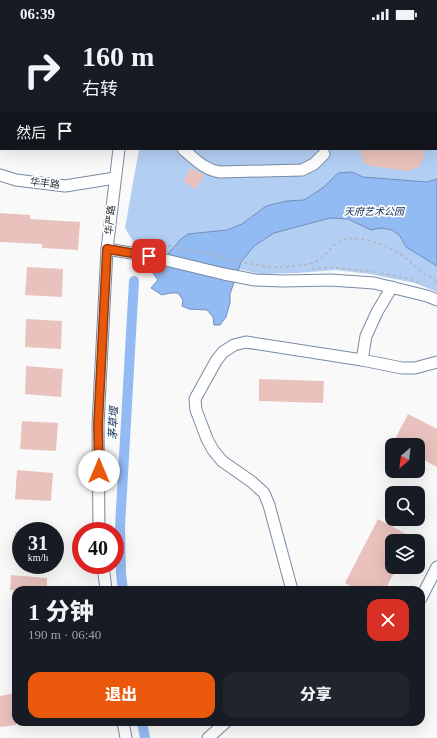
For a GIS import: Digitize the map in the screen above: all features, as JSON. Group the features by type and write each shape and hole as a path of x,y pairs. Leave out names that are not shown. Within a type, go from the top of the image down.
{"street":[{"name":"华严路","path":"99,522 98,425 107,249 119,150"},
{"path":"184,150 207,169 220,172 302,170 314,164 324,154"},
{"name":"华丰路","path":"0,175 16,180 65,186 115,178"},
{"path":"107,249 149,256 255,280 331,280 374,283 427,296 437,300"},
{"path":"362,360 366,336 377,312 392,287"},
{"path":"291,586 269,505 264,493 252,482 222,461 213,450 207,439 196,410 195,399 216,361 223,352 234,345 246,342 362,360 402,368 415,368 437,362"},
{"path":"425,590 437,567"},
{"path":"104,574 106,586"},
{"path":"124,726 126,738"},
{"path":"208,738 222,726"}],"path":[{"path":"139,239 259,266 283,267 314,263 337,242 346,238 360,239 373,241 389,248 402,256 430,278 437,281"}],"green space":[{"name":"天府艺术公园","path":"139,150 437,150 437,292 415,283 370,274 335,270 260,274 136,246 125,228"}],"shaded area":[{"path":"352,172 363,177 427,182 437,179 437,266 406,247 400,236 392,230 381,228 371,230 348,219 330,218 274,233 254,246 241,262 230,294 230,303 226,317 220,325 214,325 213,317 207,310 189,309 182,306 183,300 178,293 162,295 151,288 158,280 152,272 181,239 188,234 227,230 242,224 266,206 287,201 304,200 324,187 338,173"}],"building":[{"path":"360,150 424,150 424,157 419,167 409,171 370,166 364,163"},
{"path":"191,168 204,175 196,189 183,181"},
{"path":"0,213 30,215 30,219 80,222 78,250 42,248 42,244 0,242"},
{"path":"27,267 63,269 62,297 25,295"},
{"path":"26,319 62,321 61,349 25,347"},
{"path":"26,366 63,369 61,397 25,394"},
{"path":"259,379 324,381 323,403 259,401"},
{"path":"408,414 437,429 437,467 425,461 425,438 396,438"},
{"path":"22,421 58,423 56,451 20,449"},
{"path":"17,470 53,473 51,501 15,499"},
{"path":"378,519 385,523 385,526 391,526 406,534 385,534 385,574 393,574 387,586 351,586 345,583"},
{"path":"11,575 47,578 47,586 12,586 12,590 10,590"},
{"path":"12,694 12,726 0,727 0,696"}],"waterway":[{"name":"茅草堰","path":"122,586 120,527 134,281"},
{"name":"茅草堰","path":"143,726 145,738"}],"route":[{"path":"99,471 98,425 107,249 149,256"}]}
